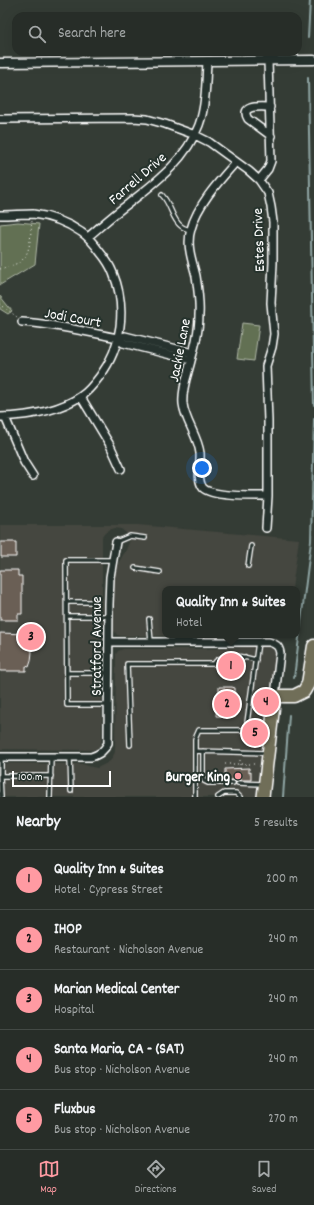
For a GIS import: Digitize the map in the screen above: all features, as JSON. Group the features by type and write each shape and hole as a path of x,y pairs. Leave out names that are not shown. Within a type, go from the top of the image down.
{"highway":[{"path":"274,696 294,696 304,691 308,684 314,646"}],"main road":[{"path":"264,797 274,696"}],"street":[{"path":"0,63 314,60"},
{"name":"Farrell Drive","path":"88,237 157,181 183,154 200,124 205,89 206,61"},
{"path":"259,180 271,162 268,61"},
{"path":"270,107 252,107 246,111 246,115 248,119 271,136"},
{"name":"Estes Drive","path":"0,119 147,119 195,135 209,142 259,180 268,194 273,222 271,303 274,334 272,348 266,366 268,421 268,496 266,528"},
{"name":"Jackie Lane","path":"236,162 221,179 197,212 190,230 189,246 196,277 199,316 197,335 184,389 183,404 187,418 199,446 200,480 203,488 208,492 217,494 268,496"},
{"path":"0,215 32,214 68,224 88,237 107,262 113,272 119,292 120,306 118,338 113,354 106,368 91,387 81,397 57,409 27,415 3,417 24,462 33,476"},
{"name":"Jodi Court","path":"22,322 58,326 118,338 123,343 192,357"},
{"path":"81,397 110,445 121,469"},
{"name":"Stratford Avenue","path":"70,757 91,757 99,755 105,750 108,743 110,577 116,542"},
{"path":"109,642 276,643 280,653 274,696"},
{"path":"0,757 70,757"}],"lane":[{"path":"162,195 167,199 176,222 181,227 190,230"},
{"path":"116,542 130,536 145,538"},
{"path":"248,566 251,546"},
{"path":"108,705 67,705 66,560 112,560"},
{"path":"135,568 160,572"},
{"path":"67,602 96,602"},
{"path":"67,616 109,616"},
{"path":"149,619 150,642"},
{"path":"246,730 258,642"},
{"path":"130,745 127,664 214,664 219,659 230,656 245,657 256,660"},
{"path":"221,659 226,663 232,663 238,662 245,657"},
{"path":"67,673 109,673"},
{"path":"195,797 195,739 199,730 246,730 271,732"},
{"path":"195,751 269,753"},
{"path":"203,751 204,781 208,783 233,782"},
{"path":"0,757 1,797"},
{"path":"50,797 51,757"},
{"path":"70,757 70,791"},
{"path":"0,776 51,776"},
{"path":"238,783 265,784"},
{"path":"218,797 224,792 236,793 240,797"}],"path":[{"path":"0,268 16,264 24,257 29,245 32,214"},
{"path":"0,304 22,322"},
{"path":"240,752 240,768"},
{"path":"225,764 256,764"}],"shaded area":[{"path":"0,525 138,525 299,539 292,586 162,586 162,636 121,636 117,635 114,631 114,577 117,565 130,540 126,533 121,529 115,528 109,530 102,537 102,739 100,746 92,750 0,749"},
{"path":"270,646 274,649 275,654 262,797 0,797 0,763 82,764 97,768 111,760 115,752 116,654 118,651 123,649 201,649"}],"green space":[{"path":"18,222 39,224 35,264 0,285 0,224"},
{"path":"0,296 12,311 8,314 0,309"},
{"path":"242,323 259,325 254,361 237,359"}],"building":[{"path":"1,542 16,542 16,557 1,557"},
{"path":"0,570 18,570 18,576 22,576 22,614 18,614 18,620 0,620"},
{"path":"0,633 26,634 26,638 29,638 32,652 31,661 29,667 26,666 26,671 0,671"},
{"path":"219,687 235,688 235,701 238,701 238,707 235,707 235,717 216,716 217,700 219,700"},
{"name":"Burger King","path":"249,768 249,773 251,772 251,780 225,780 225,769"}],"waterway":[{"path":"308,38 310,0"},
{"path":"308,78 314,405"},
{"path":"300,630 311,541 314,419"},
{"path":"294,678 299,638"},
{"path":"283,797 289,715"}],"place":[{"name":"Marian Medical Center","path":"31,637"},
{"name":"Quality Inn & Suites","path":"231,666"},
{"name":"Santa Maria, CA - (SAT)","path":"266,702"},
{"name":"IHOP","path":"227,704"},
{"name":"Fluxbus","path":"255,733"},
{"name":"Burger King","path":"238,776"}]}
